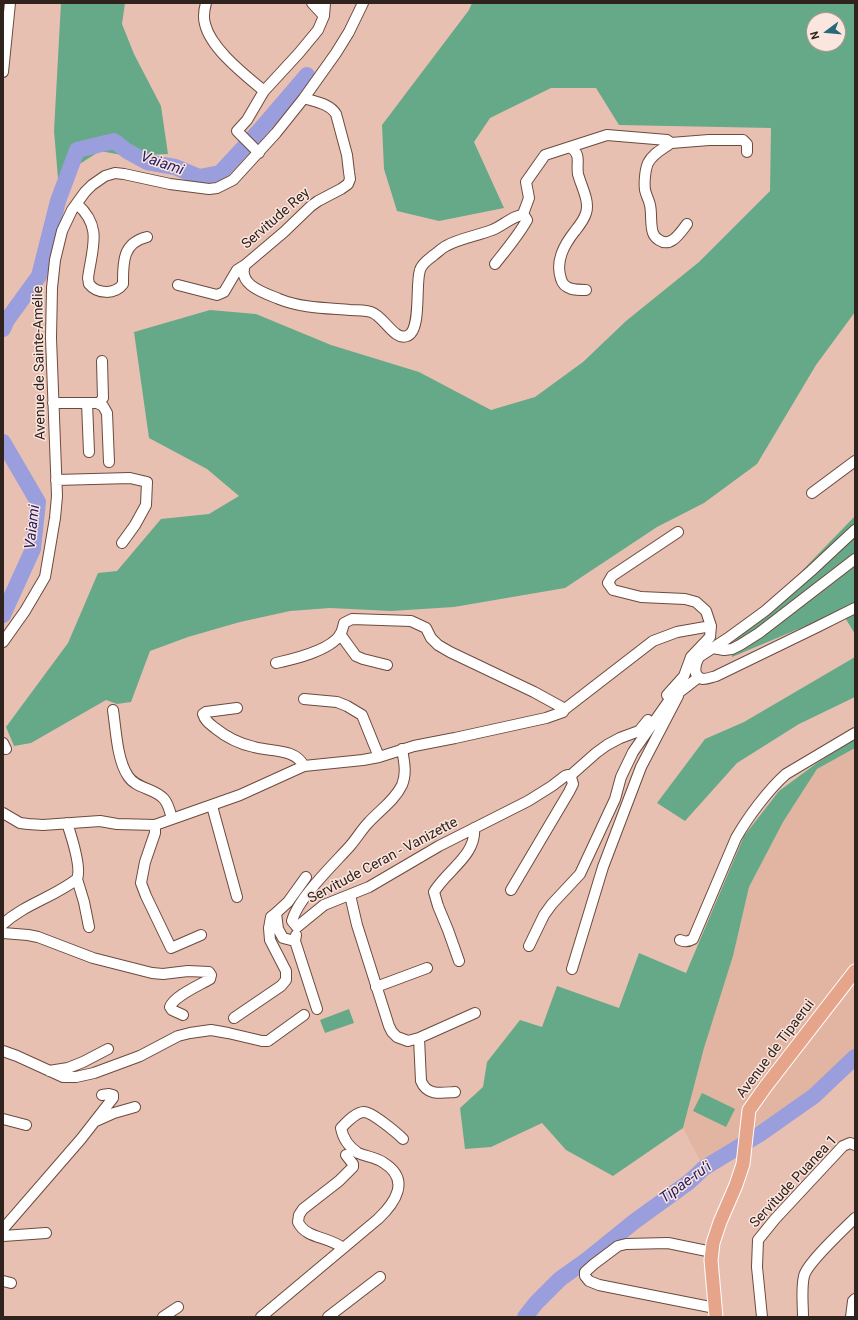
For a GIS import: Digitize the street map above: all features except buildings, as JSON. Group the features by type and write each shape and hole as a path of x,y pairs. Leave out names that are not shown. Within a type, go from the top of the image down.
{"main road":[{"name":"Avenue de Tipaerui","path":"716,1312 711,1260 713,1243 743,1164 750,1110 766,1086 855,970"}],"street":[{"path":"3,72 10,3"},
{"path":"206,3 204,11 205,24 210,37 231,62 264,91"},
{"path":"312,3 324,16"},
{"path":"256,150 237,131 246,120 264,91 318,30 324,16 325,3"},
{"name":"Avenue de Sainte-Amélie","path":"3,641 25,611 45,577 55,518 56,480 51,313 52,282 55,260 62,231 72,210 85,192 105,176 114,173 184,186 210,189 217,188 233,180 256,150 304,98 346,37 363,3"},
{"name":"Servitude Rey","path":"304,98 328,106 336,114 347,155 350,179 345,187 311,206 284,232 245,264 243,269 246,280 250,285 263,294 301,306 370,312 381,318 400,337 409,336 415,326 418,278 421,267 428,259 446,246 492,230 523,214"},
{"path":"495,264 527,220 526,216 523,214 529,198 526,182 545,155 607,135 667,140 671,143"},
{"path":"687,224 676,238 669,242 662,242 656,238 652,232 650,205 645,189 645,175 648,162 658,150 671,143 708,140 743,140 747,144 747,152"},
{"path":"570,147 578,154 578,174 587,204 586,213 561,253 559,274 562,282 567,288 586,290"},
{"path":"77,204 92,222 94,230 95,238 88,278 89,284 95,290 111,291 121,287 123,284 124,258 128,248 147,237"},
{"path":"178,285 217,295 224,292 237,270 245,264"},
{"path":"99,403 102,398 102,361"},
{"path":"53,403 99,403 103,406 107,413 109,462"},
{"path":"87,403 89,452"},
{"path":"812,493 855,461"},
{"path":"56,480 130,478 147,482 146,504 135,525 122,543"},
{"path":"855,530 765,611 740,630 699,657 696,662 696,673 702,679 716,676 855,608"},
{"path":"572,968 603,867 641,767 684,676 691,657 710,637 711,626 706,612 696,602 641,597 613,590 608,583 612,576 678,532"},
{"path":"713,648 724,650 732,649 740,645 759,633 855,559"},
{"path":"276,663 315,652 334,640 340,634 344,623 352,619 411,621 426,628 438,645 450,652 534,692 565,709"},
{"path":"3,813 20,823 28,824 43,825 100,822 156,825 212,806 304,766 379,757 402,749 546,718 563,712 653,641 677,632 711,626"},
{"path":"340,634 356,656 387,665"},
{"path":"529,946 544,915 552,904 580,874 614,799 627,764 651,726 676,692 699,677"},
{"name":"Servitude Ceran - Vanizette","path":"402,749 405,773 402,785 397,793 370,821 307,896 294,915 292,921 297,927 324,905 369,887 439,846 528,801 565,776 570,776 607,745 639,730 665,697 676,692"},
{"path":"304,699 337,702 362,715 379,757"},
{"path":"237,708 206,712 203,714 204,719 221,733 242,743 253,747 289,753 296,756 304,766"},
{"path":"113,710 118,746 128,777 135,783 156,792 169,808 172,819"},
{"path":"680,940 689,942 693,939 742,826 776,782 786,774 855,733"},
{"path":"511,890 573,784 570,776"},
{"path":"212,806 237,897"},
{"path":"67,823 76,855 79,875 77,878 89,927"},
{"path":"156,825 141,883 146,896 171,948 201,935"},
{"path":"459,961 434,892 472,844 475,836 474,828"},
{"path":"234,1018 281,986 286,980 286,971 270,940 269,928 271,917 288,902 306,877"},
{"path":"3,924 11,917 51,896 77,878"},
{"path":"350,895 357,925 376,987 392,1032 402,1040 408,1041 419,1038 475,1014"},
{"path":"276,913 278,929 283,938 295,941"},
{"path":"297,927 295,941 317,1009"},
{"path":"3,933 38,936 93,958 152,973 163,974 188,971 209,972 211,975 210,978 171,1004 170,1007 172,1010 183,1015"},
{"path":"376,987 427,968"},
{"path":"3,1051 62,1077 83,1076 140,1056 182,1034 211,1030 228,1032 262,1041 268,1041 304,1015"},
{"path":"419,1038 421,1081 424,1087 431,1092 454,1092"},
{"path":"49,1071 68,1068 108,1049"},
{"path":"3,1229 113,1098 113,1095 102,1095"},
{"path":"94,1122 135,1106"},
{"path":"261,1317 343,1248 361,1235 391,1207 397,1192 399,1181 394,1171 384,1162 371,1156 359,1153 349,1145 343,1136 341,1128 356,1115 364,1112 371,1114 399,1134 403,1139"},
{"path":"3,1119 26,1125"},
{"name":"Servitude Puanea 1","path":"762,1317 757,1267 758,1240 775,1219 843,1146 850,1143 855,1145"},
{"path":"343,1248 336,1242 309,1234 303,1230 298,1222 299,1215 303,1210 339,1181 353,1167 353,1164 346,1155"},
{"path":"803,1317 803,1283 806,1270 855,1218"},
{"path":"3,1236 46,1233"},
{"path":"712,1252 668,1243 626,1244 618,1246 594,1264 585,1272 585,1276 589,1281 599,1285 716,1312"},
{"path":"328,1317 380,1277"},
{"path":"850,1317 853,1301 855,1299"},
{"path":"163,1317 178,1307"}],"shaded area":[{"path":"855,748 855,1057 814,1096 760,1134 704,1168 683,1128 704,1048 733,956 749,887 783,822 817,769"}],"green space":[{"path":"61,3 125,3 122,24 134,54 161,106 168,154 127,156 100,151 75,167 59,190 54,131"},
{"path":"472,3 855,3 855,312 816,365 757,464 704,503 657,527 565,588 454,607 391,611 330,608 290,611 240,622 188,637 150,651 131,702 117,704 106,700 31,743 14,746 6,727 68,643 98,573 117,571 161,519 209,514 239,496 207,469 149,438 134,332 210,310 256,314 331,345 419,372 491,410 535,397 583,362 626,321 699,262 770,191 771,128 619,125 596,88 551,88 490,118 474,142 504,208 439,221 397,211 384,169 382,125 469,10"},
{"path":"855,516 855,634 841,611 732,657 733,642"},
{"path":"855,657 855,697 799,724 737,763 685,821 657,803 705,739 744,722"},
{"path":"855,739 855,748 817,769 783,822 749,887 733,956 704,1048 683,1128 613,1176 566,1150 542,1123 491,1147 465,1149 460,1108 483,1087 487,1062 520,1020 542,1027 557,986 619,1008 639,953 686,973 744,836 779,791 817,763"},
{"path":"349,1009 354,1023 325,1033 320,1020"},
{"path":"702,1093 735,1109 726,1127 693,1111"}],"waterway":[{"name":"Vaiami","path":"3,329 7,320 39,276 58,201 77,150 114,141 127,151 147,162 175,167 199,177 220,173 259,131 307,75"},
{"name":"Vaiami","path":"3,442 38,502 33,549 3,615"},
{"name":"Tipae-ru’i","path":"525,1317 536,1303 560,1279 588,1259 635,1221 689,1182 704,1168 760,1134 814,1096 855,1057"}]}
